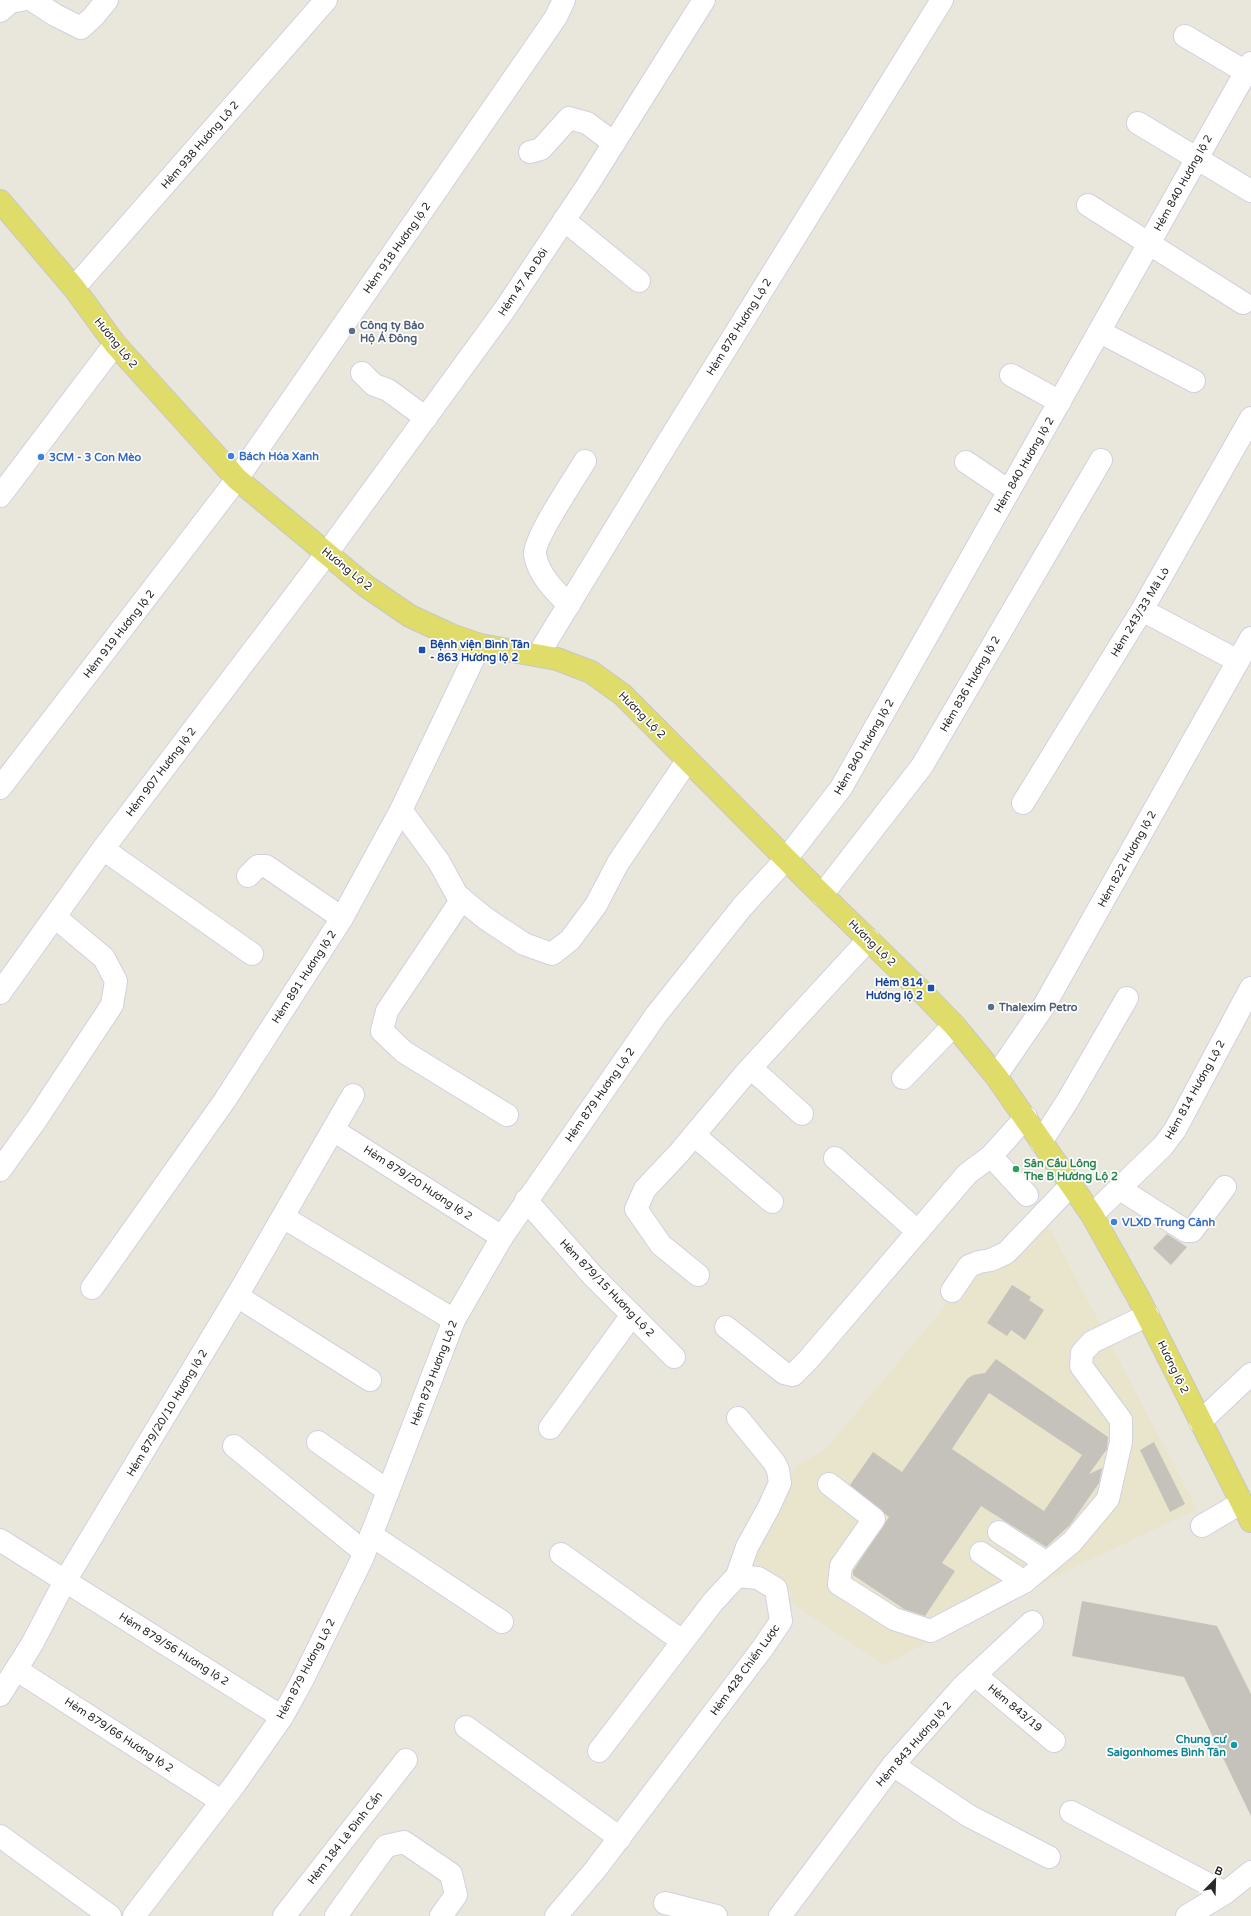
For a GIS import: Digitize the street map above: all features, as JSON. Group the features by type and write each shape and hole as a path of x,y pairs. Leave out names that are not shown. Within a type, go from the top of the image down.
{"main road":[{"name":"Hương Lộ 2","path":"0,201 74,288 115,344 237,479 366,586 410,616 451,635 480,645 557,659 591,672 623,695 687,761 822,895 869,939 954,1025 996,1076 1026,1117 1041,1142 1072,1184 1092,1216"},
{"name":"Hương lộ 2","path":"1092,1216 1148,1315 1246,1512"}],"street":[{"path":"0,11 10,2 21,0"},
{"path":"32,0 54,15 81,28 93,17 107,0"},
{"name":"Hẻm 938 Hương Lộ 2","path":"74,288 326,0"},
{"name":"Hẻm 47 Ao Đôi","path":"327,554 505,309 614,143 704,0"},
{"name":"Hẻm 878 Hương Lộ 2","path":"538,655 663,450 942,0"},
{"name":"Hẻm 918 Hương lộ 2","path":"237,479 560,8"},
{"path":"1185,36 1249,70"},
{"name":"Hẻm 840 Hương lộ 2","path":"786,859 841,788 1197,158 1249,70"},
{"path":"530,152 541,149 569,118 587,123 614,143"},
{"path":"1138,123 1251,191"},
{"path":"1088,205 1242,303"},
{"path":"564,220 639,281"},
{"path":"1100,332 1194,381"},
{"path":"0,496 115,344"},
{"path":"362,373 374,385 388,390 426,418"},
{"path":"1011,375 1060,402"},
{"name":"Hẻm 243/33 Mã Lò","path":"1023,803 1142,610 1251,418"},
{"name":"Hẻm 836 Hương lộ 2","path":"822,895 922,766 1101,460"},
{"path":"569,605 552,588 543,574 535,554 539,538 585,461"},
{"path":"966,462 1010,491"},
{"name":"Hẻm 919 Hương lộ 2","path":"0,788 237,479"},
{"name":"Hẻm 907 Hương lộ 2","path":"0,993 103,849 327,554"},
{"path":"1142,610 1238,661"},
{"name":"Hẻm 822 Hương lộ 2","path":"996,1076 1044,1006 1251,638"},
{"name":"Hẻm 891 Hương lộ 2","path":"92,1288 225,1100 342,918 401,810 480,645"},
{"path":"401,810 439,862 457,895 485,918 524,944 552,954 570,940 596,905 618,863 687,761"},
{"path":"103,849 252,954"},
{"name":"Hẻm 879 Hương Lộ 2","path":"134,1916 235,1784 282,1717 302,1681 368,1543 454,1320 502,1237 526,1200 656,1015 742,907 786,859"},
{"path":"248,876 258,866 266,866 342,918"},
{"path":"462,899 387,1011 382,1031 404,1052 507,1115"},
{"path":"0,1170 36,1120 112,1005 116,981 104,958 55,917"},
{"path":"698,1275 661,1245 636,1209 645,1189 694,1135 751,1068 869,939"},
{"name":"Hẻm 814 Hương Lộ 2","path":"1092,1216 1163,1146 1175,1130 1251,988"},
{"path":"1041,1142 1068,1100 1127,998"},
{"path":"903,1078 954,1025"},
{"path":"751,1068 802,1114"},
{"name":"Hẻm 879/20/10 Hương lộ 2","path":"0,1695 16,1670 65,1581 237,1296 353,1094"},
{"path":"726,1327 784,1373 794,1375 967,1174 991,1156 1026,1117"},
{"name":"Hẻm 879/20 Hương lộ 2","path":"333,1130 502,1237"},
{"path":"694,1135 772,1202"},
{"path":"991,1156 1027,1195"},
{"path":"835,1158 917,1231"},
{"path":"952,1291 969,1266 979,1262 991,1260 1006,1253 1072,1184"},
{"path":"1120,1189 1189,1231 1192,1231 1225,1187"},
{"name":"Hẻm 879/15 Hương Lộ 2","path":"526,1200 593,1276 674,1357"},
{"path":"283,1217 454,1320"},
{"path":"237,1296 370,1380"},
{"path":"550,1428 632,1315"},
{"path":"829,1484 874,1519 841,1566 839,1584 894,1619 931,1631 1024,1582 1072,1542 1108,1499 1121,1442 1120,1420 1081,1366 1082,1353 1092,1342 1148,1315"},
{"path":"1200,1422 1251,1374"},
{"path":"599,1751 682,1641 713,1602 737,1576 747,1547 769,1507 780,1483 778,1470 774,1462 738,1418"},
{"path":"318,1442 388,1490"},
{"path":"234,1446 368,1543 502,1622"},
{"path":"1202,1526 1246,1512"},
{"path":"999,1532 1047,1563"},
{"name":"Hẻm 879/56 Hương lộ 2","path":"0,1540 282,1717"},
{"path":"980,1553 1024,1582"},
{"path":"561,1554 682,1641"},
{"name":"Hẻm 428 Chiến Lược","path":"556,1916 596,1870 762,1649 781,1621 776,1589 758,1578 737,1576"},
{"name":"Hẻm 843 Hương lộ 2","path":"780,1916 893,1765 976,1675 1032,1622"},
{"name":"Hẻm 879/66 Hương lộ 2","path":"16,1670 222,1801"},
{"name":"Hẻm 843/19","path":"976,1675 1054,1740"},
{"path":"466,1727 620,1838"},
{"name":"Hẻm 184 Lê Đình Cẩn","path":"284,1916 406,1760"},
{"path":"893,1765 969,1816 1049,1857"},
{"path":"1071,1812 1225,1893"},
{"path":"0,1836 110,1916"},
{"path":"336,1916 386,1846 404,1842 451,1874 456,1895 442,1916"},
{"path":"1187,1916 1225,1893 1251,1872"},
{"path":"665,1903 716,1916"}],"shaded area":[{"path":"1046,1221 1197,1509 1052,1578 884,1665 790,1602 791,1592 748,1562 797,1465 825,1450 978,1267"}],"building":[{"path":"1167,1234 1187,1247 1171,1265 1153,1248"},
{"path":"1012,1285 1031,1297 1029,1300 1044,1310 1025,1340 1011,1330 1007,1336 987,1323"},
{"path":"996,1359 1108,1437 1107,1449 1089,1474 1102,1468 1099,1483 1070,1525 1046,1547 981,1506 942,1563 955,1571 925,1616 904,1609 853,1575 853,1571 889,1517 850,1485 873,1452 902,1472 967,1379 973,1375 985,1373","holes":["989,1393 1082,1455 1044,1511 952,1449"]},
{"path":"1154,1442 1185,1504 1170,1512 1140,1450"},
{"name":"Chung cư Saigonhomes Bình Tân","path":"1082,1601 1217,1626 1251,1694 1251,1816 1184,1677 1072,1656"}],"place":[{"name":"Công ty Bảo Hộ Á Đông","path":"352,331"},
{"name":"Bách Hóa Xanh","path":"231,456"},
{"name":"3CM - 3 Con Mèo","path":"41,457"},
{"name":"Bệnh viện Bình Tân - 863 Hương lộ 2","path":"422,650"},
{"name":"Hẻm 814 Hương lộ 2","path":"931,988"},
{"name":"Thalexim Petro","path":"991,1007"},
{"name":"Sân Cầu Lông The B Hương Lộ 2","path":"1016,1169"},
{"name":"VLXD Trung Cảnh","path":"1114,1222"},
{"name":"Chung cư Saigonhomes Bình Tân","path":"1234,1745"}]}
